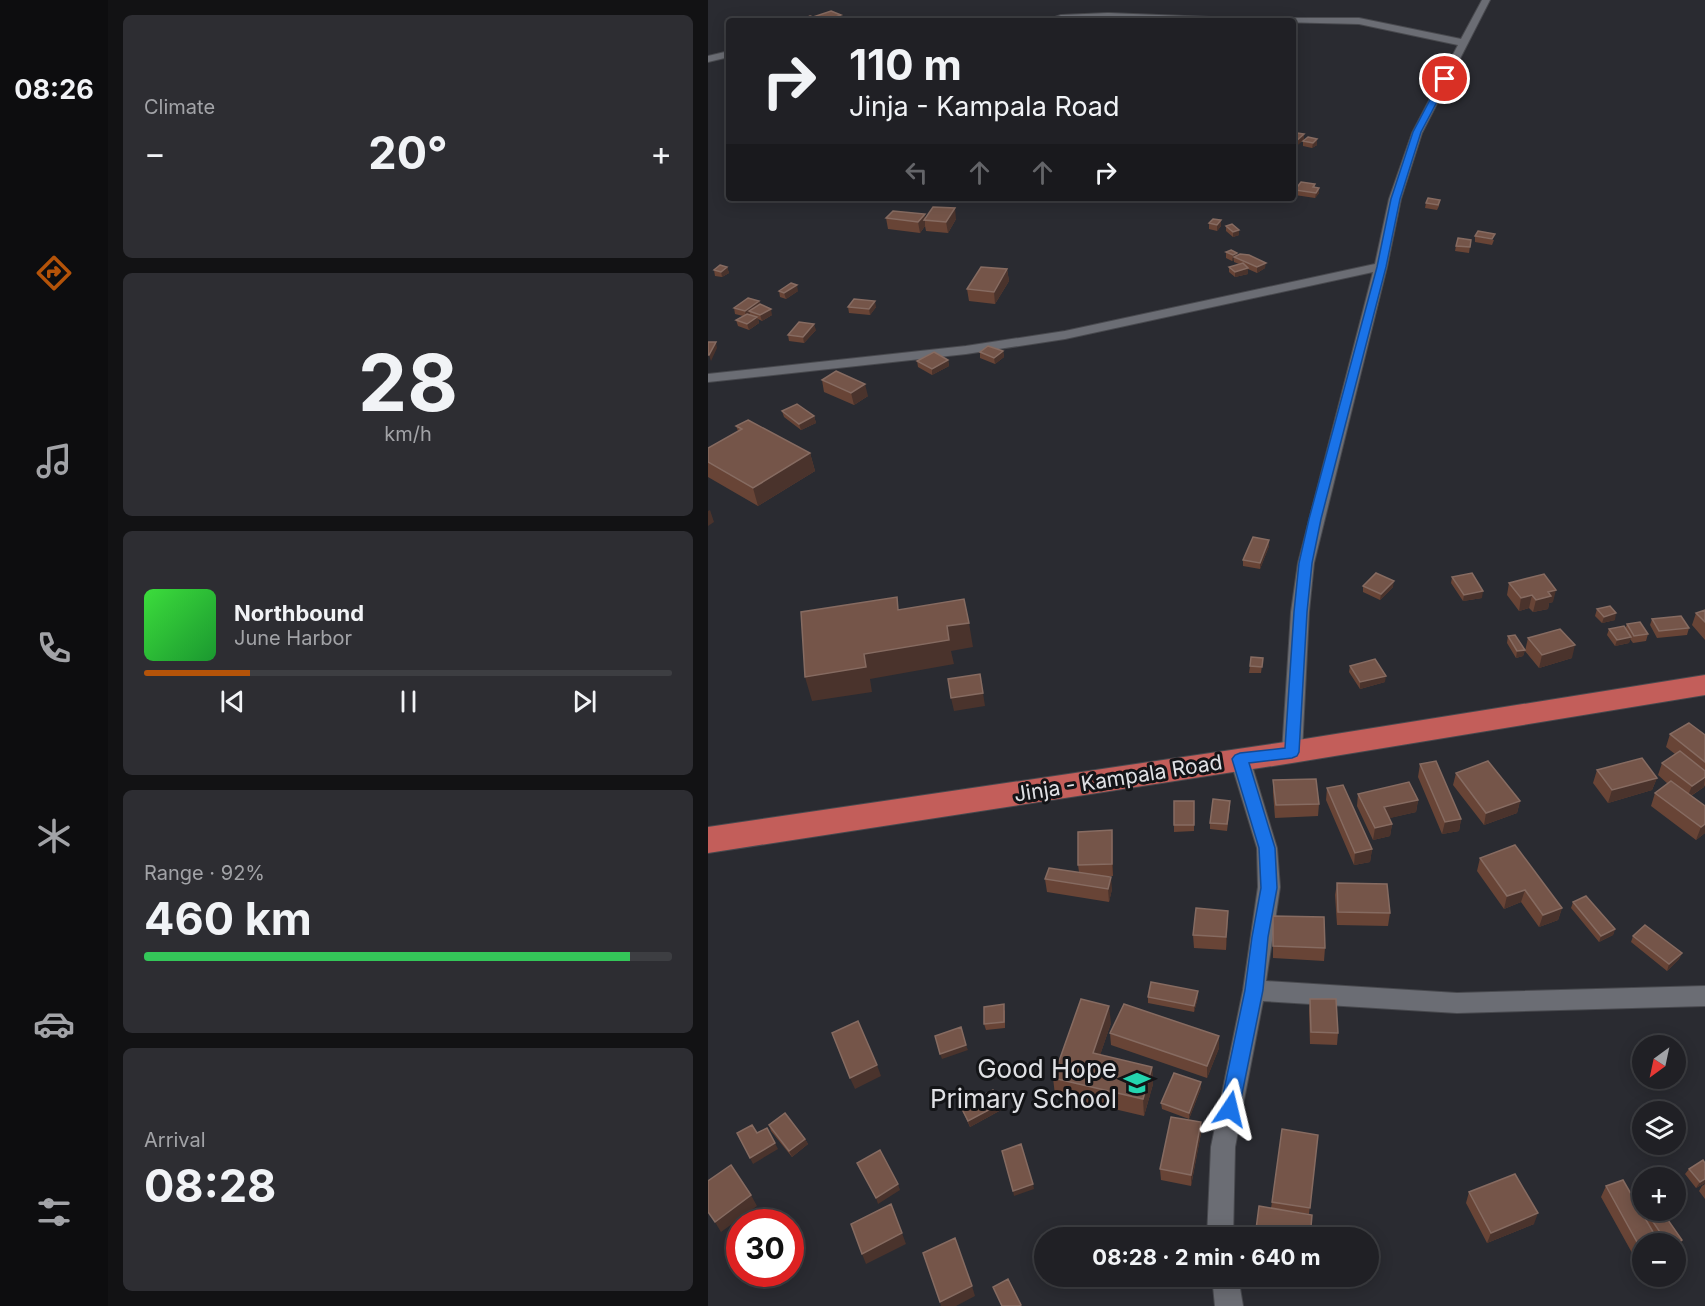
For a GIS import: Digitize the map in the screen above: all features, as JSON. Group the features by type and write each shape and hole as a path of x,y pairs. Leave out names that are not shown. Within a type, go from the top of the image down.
{"highway":[{"name":"Jinja - Kampala Road","path":"708,840 977,801 1705,685"}],"street":[{"path":"1292,752 1300,612 1306,563 1381,267 1395,199 1417,132 1486,0"},
{"path":"1054,18 1084,16 1145,18"},
{"path":"1296,21 1359,21 1464,43"},
{"path":"708,59 726,55"},
{"path":"708,378 966,350 1065,335 1381,267"},
{"path":"1220,1227 1223,1147 1254,990 1269,888 1267,848 1240,759"},
{"path":"1254,990 1457,1002 1705,996"},
{"path":"1226,1287 1229,1306"}],"building":[{"path":"831,11 841,15 833,18 816,16"},
{"path":"1297,133 1304,134 1296,141"},
{"path":"1308,137 1317,139 1313,143 1303,141"},
{"path":"1301,182 1315,184 1313,187 1319,188 1316,193 1296,189"},
{"path":"1428,198 1440,200 1438,205 1426,203"},
{"path":"933,207 955,208 946,222 924,220"},
{"path":"893,211 925,214 918,222 886,218"},
{"path":"1213,219 1221,220 1217,225 1209,223"},
{"path":"1232,224 1239,230 1233,232 1226,226"},
{"path":"1478,231 1495,234 1492,239 1475,236"},
{"path":"1458,238 1471,240 1470,247 1456,246"},
{"path":"1231,250 1237,253 1233,255 1226,252"},
{"path":"1240,254 1249,255 1266,263 1257,267 1234,257"},
{"path":"1243,263 1248,268 1235,272 1229,267"},
{"path":"720,265 727,267 721,272 714,270"},
{"path":"981,267 1007,269 994,292 967,289"},
{"path":"791,283 797,285 784,293 779,291"},
{"path":"748,298 759,301 745,311 734,308"},
{"path":"854,299 875,301 869,309 848,307"},
{"path":"760,304 771,309 760,315 749,311"},
{"path":"747,314 757,317 747,324 736,320"},
{"path":"799,322 814,324 803,337 788,335"},
{"path":"708,342 716,342 709,355 708,355"},
{"path":"988,346 1003,351 994,358 980,352"},
{"path":"934,352 948,360 932,369 917,361"},
{"path":"836,371 865,384 851,393 822,380"},
{"path":"797,404 814,416 799,424 782,411"},
{"path":"748,420 810,453 753,488 708,462 708,448 742,429 736,426"},
{"path":"1253,537 1269,540 1260,563 1243,560"},
{"path":"1376,573 1394,581 1381,594 1363,586"},
{"path":"1472,573 1483,591 1464,595 1452,577"},
{"path":"1544,574 1556,590 1548,592 1551,596 1536,600 1532,595 1521,598 1509,583"},
{"path":"897,597 898,610 964,599 969,623 947,626 949,640 864,654 866,667 805,677 801,612"},
{"path":"1610,606 1616,613 1604,617 1597,609"},
{"path":"1705,610 1705,622 1696,613"},
{"path":"1681,616 1689,628 1659,631 1652,619"},
{"path":"1640,622 1648,634 1634,636 1627,624"},
{"path":"1624,626 1631,637 1617,640 1609,629"},
{"path":"1560,629 1575,645 1542,655 1528,638"},
{"path":"1515,635 1525,650 1517,651 1508,636"},
{"path":"1251,657 1263,658 1262,667 1250,666"},
{"path":"1375,659 1386,676 1360,682 1350,666"},
{"path":"980,674 983,693 951,698 948,679"},
{"path":"1689,723 1705,735 1705,762 1670,734"},
{"path":"1680,751 1705,771 1705,777 1692,786 1662,763"},
{"path":"1642,758 1657,778 1612,790 1597,770"},
{"path":"1436,761 1461,819 1445,822 1420,764"},
{"path":"1488,761 1520,801 1486,813 1456,773"},
{"path":"1316,779 1319,804 1276,805 1273,780"},
{"path":"1671,781 1705,806 1705,824 1701,827 1655,793"},
{"path":"1409,782 1418,800 1384,807 1392,824 1375,828 1358,794"},
{"path":"1343,785 1372,849 1355,853 1327,788"},
{"path":"1213,799 1230,801 1227,824 1210,823"},
{"path":"1174,801 1194,801 1194,825 1174,825"},
{"path":"1112,830 1112,864 1078,865 1078,832"},
{"path":"1515,845 1562,908 1543,915 1525,890 1507,896 1480,858"},
{"path":"1049,868 1111,877 1108,889 1045,879"},
{"path":"1337,883 1387,884 1390,913 1338,912"},
{"path":"1586,896 1615,929 1601,936 1573,902"},
{"path":"1196,908 1228,911 1226,937 1193,935"},
{"path":"1273,916 1324,917 1325,948 1273,946"},
{"path":"1645,925 1682,953 1669,964 1633,936"},
{"path":"1151,982 1198,991 1194,1006 1148,997"},
{"path":"1081,999 1109,1006 1093,1053 1152,1067 1143,1099 1053,1078"},
{"path":"1310,999 1336,999 1338,1033 1311,1032"},
{"path":"1004,1004 1004,1022 984,1024 984,1007"},
{"path":"1124,1004 1219,1036 1207,1066 1110,1033"},
{"path":"858,1021 877,1065 850,1078 832,1033"},
{"path":"961,1027 966,1045 940,1054 935,1036"},
{"path":"1174,1073 1201,1082 1189,1113 1161,1103"},
{"path":"993,1090 1000,1104 968,1121 961,1107"},
{"path":"785,1113 805,1139 789,1151 769,1125"},
{"path":"1171,1117 1201,1122 1191,1175 1160,1169"},
{"path":"752,1125 757,1133 767,1128 775,1143 750,1158 737,1133"},
{"path":"1282,1129 1318,1135 1310,1208 1272,1202"},
{"path":"1021,1144 1033,1184 1013,1191 1002,1151"},
{"path":"880,1150 898,1184 876,1198 857,1163"},
{"path":"1703,1160 1705,1179 1700,1182 1689,1169"},
{"path":"731,1165 751,1195 732,1209 726,1209 726,1214 715,1222 708,1212 708,1181"},
{"path":"1515,1174 1538,1213 1491,1233 1469,1192"},
{"path":"1623,1180 1632,1196 1632,1221 1647,1221 1654,1233 1632,1233 1606,1186"},
{"path":"891,1204 902,1233 862,1254 851,1224"},
{"path":"1259,1206 1312,1215 1311,1227 1256,1227"},
{"path":"1652,1221 1669,1221 1677,1233 1661,1233"},
{"path":"955,1238 972,1286 940,1302 923,1253"},
{"path":"1008,1279 1021,1305 1019,1306 1002,1306 993,1287"}],"place":[{"name":"Good Hope Primary School","path":"1137,1083"}],"route":[{"path":"1230,1109 1254,990 1269,888 1267,848 1240,759 1292,752 1300,612 1306,563 1315,519 1381,267 1395,199 1417,132 1445,79"}]}
